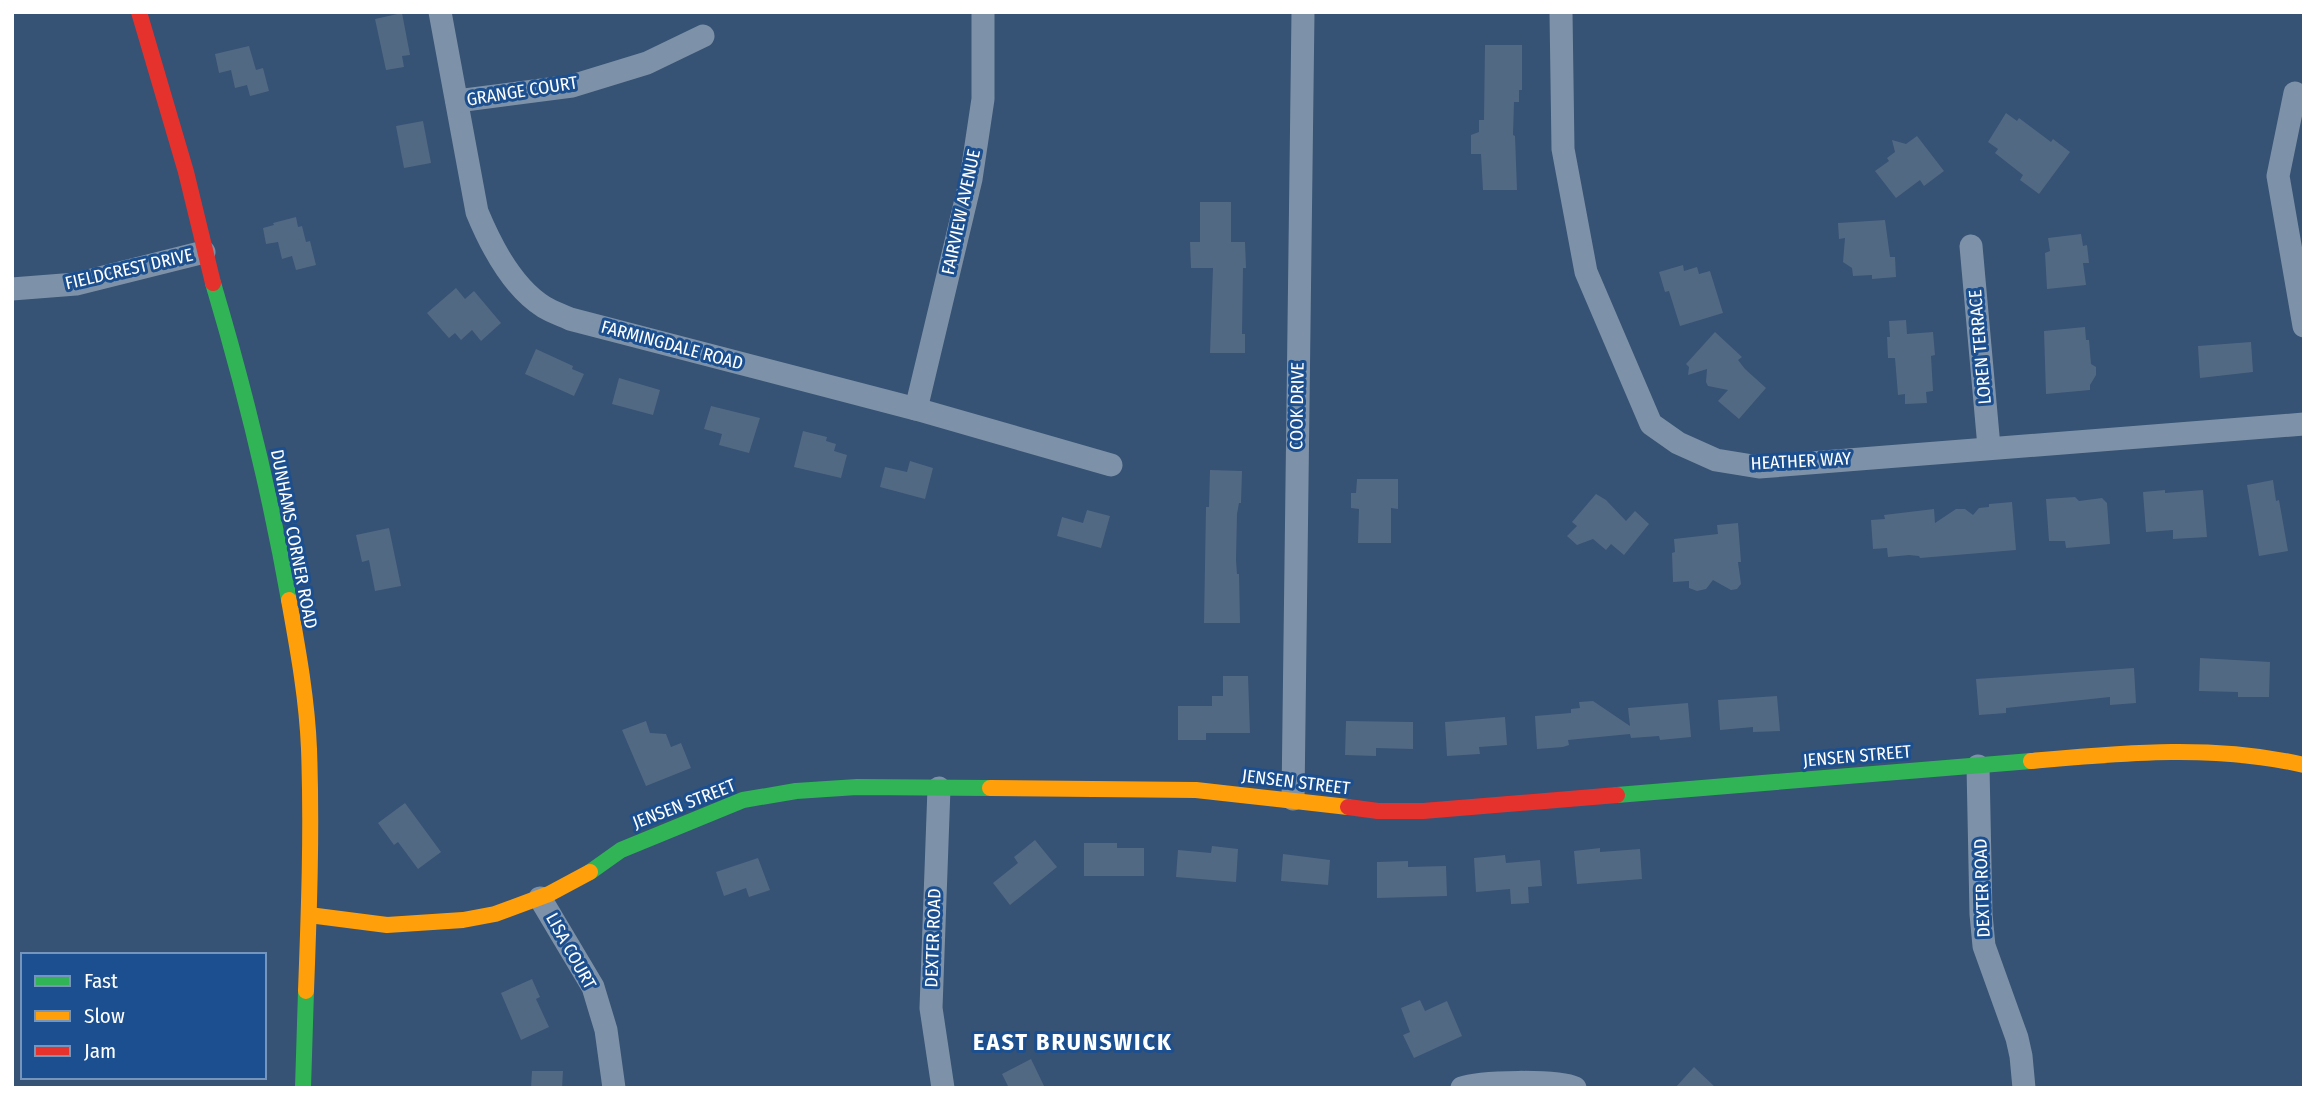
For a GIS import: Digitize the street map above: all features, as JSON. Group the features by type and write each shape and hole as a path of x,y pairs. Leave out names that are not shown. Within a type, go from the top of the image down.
{"street":[{"name":"DUNHAMS CORNER ROAD","path":"139,12 186,172 204,252 236,359 282,560 303,680 309,748 309,915 303,1088"},
{"name":"FARMINGDALE ROAD","path":"440,12 478,212 490,242 508,269 543,306 570,319 916,409 1111,465"},
{"name":"FAIRVIEW AVENUE","path":"916,409 971,179 983,99 983,12"},
{"name":"COOK DRIVE","path":"1293,799 1303,12"},
{"name":"HEATHER WAY","path":"1560,12 1563,149 1586,272 1651,424 1678,443 1716,460 1759,467 2304,424"},
{"name":"GRANGE COURT","path":"457,101 572,86 647,63 704,36"},
{"path":"2295,93 2278,176 2304,326"},
{"name":"LOREN TERRACE","path":"1971,246 1989,447"},
{"name":"FIELDCREST DRIVE","path":"12,289 76,284 204,252"},
{"name":"JENSEN STREET","path":"309,915 387,925 463,920 495,914 540,898 593,871 621,850 700,816 743,800 796,791 857,787 1196,790 1293,799 1378,811 1423,811 2125,754 2181,752 2270,756 2304,765"},
{"name":"DEXTER ROAD","path":"1978,766 1984,946 2017,1038 2024,1088"},
{"name":"DEXTER ROAD","path":"939,788 931,1008 943,1088"},
{"name":"LISA COURT","path":"540,898 593,987 606,1030 614,1088"},
{"path":"1462,1088 1513,1083 1569,1085 1575,1088"}],"building":[{"path":"402,13 410,55 402,56 404,67 386,70 375,19"},
{"path":"1485,45 1522,45 1522,90 1519,90 1519,102 1514,102 1513,135 1517,190 1483,190 1481,154 1471,154 1471,135 1479,132 1479,120 1484,120"},
{"path":"249,46 256,70 263,68 269,91 250,96 247,85 235,88 231,70 219,73 215,54"},
{"path":"2006,113 2017,121 2019,118 2051,142 2053,139 2070,152 2039,194 2020,180 2023,175 1995,153 1998,149 1988,142"},
{"path":"423,121 431,163 404,168 396,126"},
{"path":"1917,136 1944,171 1924,186 1920,180 1896,198 1875,171 1889,161 1887,158 1895,152 1892,140 1906,144"},
{"path":"1200,202 1231,202 1231,242 1245,242 1242,334 1245,334 1245,353 1210,353 1213,268 1191,268 1190,242 1200,242"},
{"path":"296,217 298,227 302,226 306,242 310,241 316,265 296,270 292,256 282,259 278,242 266,244 263,228"},
{"path":"1885,220 1890,257 1895,257 1896,277 1872,279 1872,275 1853,276 1852,268 1843,262 1845,238 1839,239 1838,223"},
{"path":"2081,234 2083,246 2087,245 2089,263 2083,263 2086,285 2047,289 2045,253 2050,251 2048,238"},
{"path":"1683,265 1684,271 1697,267 1699,274 1710,271 1723,313 1680,326 1669,291 1665,292 1659,272"},
{"path":"456,288 465,299 474,291 501,323 481,341 472,330 461,340 455,333 449,338 427,313"},
{"path":"1906,320 1907,334 1933,332 1933,391 1926,392 1927,403 1905,404 1905,394 1898,395 1895,358 1888,358 1889,321"},
{"path":"2085,327 2091,364 2096,367 2090,390 2046,394 2044,331"},
{"path":"1715,332 1742,357 1738,360 1766,388 1739,419 1718,401 1728,390 1708,386 1707,369 1688,375 1689,367 1686,364"},
{"path":"2251,342 2253,372 2200,378 2198,346"},
{"path":"536,349 584,374 574,396 525,374"},
{"path":"619,378 660,390 653,415 612,404"},
{"path":"711,406 760,418 749,453 719,445 722,434 704,429"},
{"path":"803,431 827,437 826,441 836,444 834,451 847,455 841,478 794,467"},
{"path":"910,461 933,468 925,499 880,487 885,467 907,472"},
{"path":"1210,470 1242,471 1236,560 1239,574 1240,623 1204,623 1206,507 1209,507"},
{"path":"1357,479 1398,479 1398,509 1391,508 1391,543 1358,543 1359,509 1351,508 1351,493 1356,493"},
{"path":"2273,480 2288,551 2259,556 2247,485"},
{"path":"2165,490 2165,493 2203,490 2207,537 2173,539 2173,530 2146,532 2143,492"},
{"path":"1596,494 1606,500 1626,521 1635,511 1649,524 1624,555 1611,544 1606,550 1593,539 1577,545 1567,536 1577,526 1572,522"},
{"path":"2075,497 2079,501 2102,498 2107,503 2110,544 2066,548 2065,541 2049,541 2046,499"},
{"path":"2012,502 2016,550 1920,558 1909,555 1888,557 1887,548 1873,549 1871,520 1885,519 1884,515 1934,509 1935,523 1956,509 1965,509 1973,515 1979,508 1989,507 1989,504"},
{"path":"1087,510 1110,516 1101,548 1057,536 1062,517 1083,523"},
{"path":"1738,523 1741,584 1737,589 1731,590 1713,580 1706,589 1697,591 1689,588 1689,581 1673,582 1674,539 1718,534 1717,525"},
{"path":"389,528 401,586 375,591 369,560 362,562 356,535"},
{"path":"2200,658 2270,662 2269,697 2238,697 2238,692 2199,691"},
{"path":"2134,668 2136,703 2110,705 2110,697 2006,708 2006,713 1979,715 1976,679"},
{"path":"1223,676 1248,676 1250,733 1206,733 1206,740 1178,740 1178,706 1212,706 1212,696 1223,696"},
{"path":"1777,696 1780,731 1753,732 1753,727 1720,730 1718,700"},
{"path":"1593,701 1630,726 1628,708 1688,703 1691,737 1660,740 1659,736 1631,738 1630,734 1568,740 1569,745 1563,747 1537,749 1535,716 1571,713 1571,709 1580,708 1579,702"},
{"path":"1505,717 1507,745 1479,747 1480,754 1447,756 1445,722"},
{"path":"646,721 650,733 666,734 671,747 681,743 691,768 646,786 622,730"},
{"path":"1346,721 1413,722 1413,749 1376,748 1376,756 1345,755"},
{"path":"405,803 441,852 418,869 398,842 394,845 378,823"},
{"path":"1035,840 1057,867 1010,905 993,883 1018,863 1014,857"},
{"path":"1084,843 1117,843 1117,848 1144,848 1144,876 1084,876"},
{"path":"1212,846 1238,849 1236,882 1176,877 1178,850 1211,853"},
{"path":"1600,848 1600,852 1640,849 1642,879 1577,884 1574,851"},
{"path":"1283,854 1330,860 1328,885 1281,881"},
{"path":"1505,855 1506,863 1540,860 1542,886 1528,887 1529,903 1511,904 1510,889 1476,892 1474,858"},
{"path":"758,858 770,890 749,897 746,888 724,896 716,872"},
{"path":"1408,861 1408,867 1446,866 1447,896 1377,898 1377,862"},
{"path":"532,979 540,997 536,999 549,1027 521,1040 501,993"},
{"path":"1420,1000 1425,1011 1447,1001 1462,1036 1414,1058 1403,1035 1410,1032 1401,1008"},
{"path":"1031,1059 1045,1088 1009,1088 1002,1074"},
{"path":"1694,1067 1716,1088 1675,1088"},
{"path":"532,1071 563,1071 562,1088 531,1088"}],"traffic: fast":[{"path":"213,283 255,440 289,600"},
{"path":"1617,795 2031,761"},
{"path":"590,872 621,850 743,800 796,791 857,787 990,788"},
{"path":"303,1088 306,991"}],"traffic: slow":[{"path":"289,600 304,693 309,749 310,840 306,991"},
{"path":"2031,761 2134,753 2202,752 2270,758 2304,765"},
{"path":"990,788 1196,790 1348,807"},
{"path":"309,915 387,925 463,920 495,914 549,894 590,872"}],"traffic: jam":[{"path":"139,12 186,172 213,283"},
{"path":"1348,807 1378,811 1423,811 1617,795"}],"district":[{"name":"EAST BRUNSWICK","path":"1073,1042"}]}
